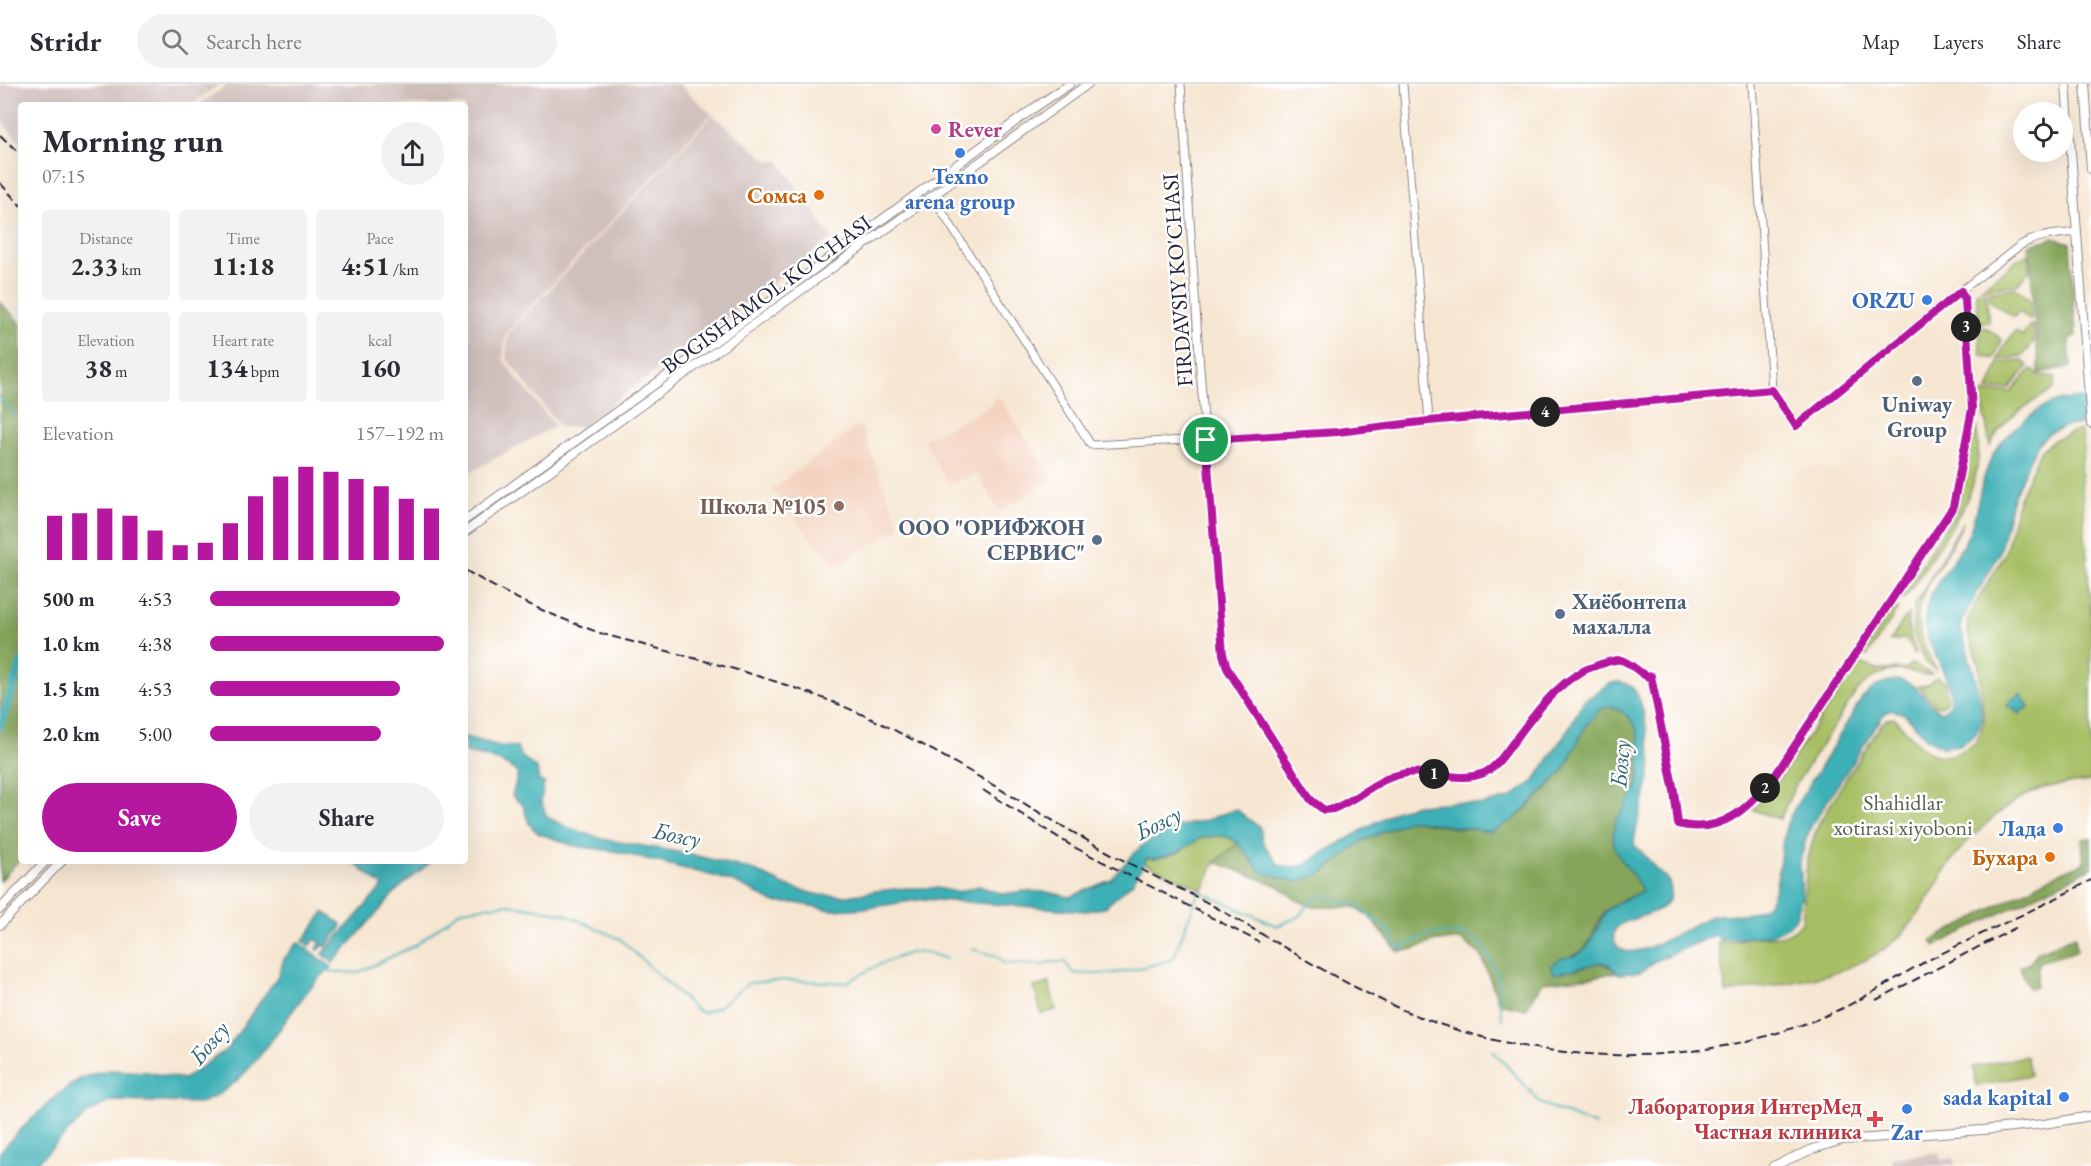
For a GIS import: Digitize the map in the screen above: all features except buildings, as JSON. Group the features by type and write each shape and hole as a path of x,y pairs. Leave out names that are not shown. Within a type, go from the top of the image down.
{"main road":[{"name":"BOGISHAMOL KO'CHASI","path":"468,530 758,315 827,259 1070,84"},
{"name":"BOGISHAMOL KO'CHASI","path":"468,518 758,315 834,268 1088,84"},
{"path":"2066,84 2091,424"},
{"path":"2085,84 2091,169"},
{"path":"926,186 932,196"},
{"path":"827,259 834,268"},
{"path":"0,909 43,864"},
{"path":"0,925 59,864"},
{"path":"1773,1166 1813,1149 1842,1140 1993,1129 2091,1116"}],"street":[{"name":"FIRDAVSIY KO'CHASI","path":"1181,84 1223,654 1227,668 1294,775 1311,800 1321,808 1328,810 1337,808 1386,779 1402,774 1418,772 1466,776 1482,774 1496,764 1558,688 1588,668 1616,660 1651,676 1674,791 1678,824 1691,828 1702,828 1743,810 1774,777 1953,507 1972,409 1965,300 1961,291"},
{"path":"1403,84 1429,421"},
{"path":"1752,84 1772,390 1796,426 1961,291 2024,243 2046,235 2077,231"},
{"path":"932,196 1091,446 1338,432 1429,421 1772,390"}],"shaded area":[{"path":"0,84 220,84 194,102 18,102 18,140 0,119"},
{"path":"229,84 679,84 712,114 506,333 503,360 555,426 468,473 468,102 202,102"},
{"path":"713,115 768,161 779,161 832,238 581,427 560,427 506,358 508,334"},
{"path":"998,396 1053,479 999,511 977,474 948,485 923,439 985,409"},
{"name":"Школа №105","path":"860,424 899,528 834,566 772,489"},
{"path":"1939,1152 1941,1160 1953,1158 1955,1166 1893,1166 1892,1158"}],"green space":[{"path":"2054,238 2070,243 2076,336 2069,340 2071,367 2039,373 2029,245"},
{"path":"2028,254 2029,271 2017,285 1980,289 2014,262"},
{"path":"2016,288 2031,301 2032,319 2029,320 2019,311 2014,317 1990,301 1989,292"},
{"path":"1976,292 1986,292 1989,322 1979,324"},
{"path":"0,302 18,321 18,861 0,881"},
{"path":"2030,325 2033,325 2034,342 2022,357 1998,360 2006,343 2016,331 2022,336"},
{"path":"1979,328 1987,328 2002,340 1994,359 1981,355"},
{"path":"2023,361 2028,366 2009,389 1988,390 1999,363"},
{"path":"2031,369 2039,375 2056,377 2054,389 2009,419 1990,446 1981,393 2011,392"},
{"path":"1974,419 1978,437 1977,470 1966,501 1950,530 1904,599 1901,600 1900,597 1956,511 1967,466"},
{"name":"Shahidlar xotirasi xiyoboni","path":"2081,430 2084,450 2080,468 2091,612 2091,781 2035,791 1995,816 1954,857 1908,927 1891,944 1873,956 1833,973 1790,983 1726,993 1718,942 1782,935 1789,933 1802,923 1807,862 1819,823 1881,725 1887,719 1894,718 1922,747 1940,756 1951,755 1977,741 1984,721 1979,666 1968,633 1967,622 2005,554 2018,500 2040,452 2054,440"},
{"path":"1963,522 1926,587 1918,614 1920,634 1935,669 1923,658 1913,632 1914,606"},
{"path":"1893,606 1898,609 1867,656 1862,653"},
{"path":"1908,614 1908,628 1916,653 1908,641 1903,639 1890,641"},
{"path":"1859,662 1876,670 1905,669 1911,664 1932,674 1892,671 1876,676 1863,685 1852,698 1796,784 1780,819 1753,810 1784,773 1856,663"},
{"path":"1937,677 1945,682 1947,700 1942,706 1935,705 1918,686 1928,685"},
{"path":"1611,706 1631,720 1639,740 1639,774 1620,858 1639,883 1642,891 1609,908 1599,920 1586,947 1573,956 1562,959 1574,970 1601,963 1616,972 1593,977 1543,982 1526,1009 1499,1003 1481,955 1461,940 1436,941 1398,952 1369,916 1354,907 1313,907 1295,899 1279,886 1215,862 1238,843 1262,873 1321,874 1362,841 1410,820 1460,829 1512,821 1536,800 1564,770 1586,725 1594,715 1601,709"},
{"path":"1228,837 1238,843 1215,862 1203,890 1144,863 1147,858 1154,859 1177,853 1201,838"},
{"path":"2091,838 2091,868 1935,946 1932,940 2053,876 2084,863 2082,839"},
{"path":"2075,936 2077,951 2039,962 2036,987 2029,989 2020,967 2030,963 2037,952"},
{"path":"1049,983 1056,1010 1041,1014 1034,987"},
{"path":"2026,1056 2030,1075 1977,1086 1973,1067"}],"water":[{"name":"Бозсу","path":"2091,397 2091,422 2063,427 2048,434 2039,443 2012,501 1999,554 1961,622 1981,707 1982,720 1975,735 1960,745 1942,747 1927,739 1904,714 1892,710 1884,714 1811,826 1800,862 1802,896 1797,914 1788,927 1771,935 1721,940 1715,935 1655,961 1641,972 1619,974 1608,964 1601,962 1554,974 1550,966 1562,958 1575,956 1583,951 1589,945 1606,911 1642,891 1616,850 1613,835 1616,821 1635,792 1639,780 1639,740 1631,720 1611,706 1601,709 1586,725 1564,770 1512,821 1491,832 1410,820 1362,841 1321,874 1297,882 1262,873 1238,843 1228,837 1201,838 1177,853 1154,859 1147,858 1133,882 1104,908 1086,911 924,899 867,908 832,910 795,903 775,903 736,883 714,876 614,851 574,846 538,833 529,824 523,805 512,796 518,773 493,759 468,754 468,738 500,746 517,747 520,755 537,769 539,781 544,783 541,801 547,817 567,827 602,839 690,854 753,870 786,886 819,895 848,896 905,888 937,888 957,892 979,886 1003,894 1024,891 1047,892 1070,897 1110,880 1139,848 1172,828 1206,820 1236,809 1260,828 1263,843 1279,865 1294,867 1308,863 1397,810 1417,805 1457,802 1481,805 1510,798 1534,781 1569,728 1584,700 1605,686 1620,682 1634,689 1642,705 1651,758 1648,784 1634,845 1667,879 1671,889 1667,903 1658,910 1618,926 1614,933 1615,942 1622,950 1646,949 1712,916 1749,913 1763,908 1768,903 1776,886 1783,839 1791,814 1862,698 1874,687 1888,681 1903,681 1917,689 1938,710 1942,712 1949,706 1949,686 1927,634 1925,624 1928,602 1938,581 1968,536 1983,481 1998,447 2026,420 2043,408 2051,403"},
{"path":"2021,694 2029,707 2020,714 2007,706 2012,699"},
{"path":"428,864 397,890 333,963 323,954 383,886 356,865"},
{"path":"324,912 341,924 341,928 326,947 323,945 319,950 317,949 321,943 315,939 310,946 303,941"},
{"name":"Бозсу","path":"298,942 332,967 312,986 263,1052 235,1082 219,1094 201,1103 111,1101 89,1112 33,1166 0,1166 0,1152 14,1136 57,1095 81,1078 109,1070 147,1072 184,1079 227,1049 278,976 284,959"}],"waterway":[{"path":"0,399 18,417"},
{"path":"0,726 18,672"},
{"path":"972,949 997,956 1004,963 1044,965 1049,962 1065,962 1073,973 1124,972 1173,959 1199,891 1277,926 1298,917 1318,895 1359,906 1391,933 1399,949 1427,934 1467,935 1482,944 1498,976 1502,1019"},
{"path":"326,971 357,973 416,945 461,910 508,904 565,914 620,939 695,1009 703,1013 718,1007 749,983 786,980 846,983 878,965 909,953 925,952 947,959"},
{"path":"1492,1050 1542,1104 1596,1126"}],"railway":[{"path":"0,135 18,152"},
{"path":"0,183 18,203"},
{"path":"468,572 515,598 603,634 775,681 874,720 934,751 1108,852 1217,908 1360,990 1410,1013 1448,1027 1527,1047 1608,1055 1648,1055 1729,1045 1774,1034 1845,1007 1923,963 2091,880"},
{"path":"983,790 1072,846 1259,942"},
{"path":"1876,1000 2017,927"}],"place":[{"name":"Rever","path":"936,129"},
{"name":"Texno arena group","path":"960,153"},
{"name":"Сомса","path":"819,195"},
{"name":"ORZU","path":"1927,300"},
{"name":"Uniway Group","path":"1917,381"},
{"name":"Школа №105","path":"839,506"},
{"name":"ООО \"ОРИФЖОН СЕРВИС\"","path":"1097,540"},
{"name":"Хиёбонтепа махалла","path":"1560,614"},
{"name":"Лада","path":"2058,828"},
{"name":"Бухара","path":"2050,857"},
{"name":"sada kapital","path":"2064,1097"},
{"name":"Zar","path":"1907,1109"},
{"name":"Лаборатория ИнтерМед Частная клиника","path":"1875,1119"}],"route":[{"path":"1961,291 1965,300 1972,409 1953,507 1774,777 1743,810 1729,819 1702,828 1691,828 1677,822 1674,791 1651,676 1648,677 1629,664 1616,660 1588,668 1558,688 1496,764 1482,774 1466,776 1418,772 1402,774 1386,779 1337,808 1324,810 1317,805 1294,775 1227,668 1223,654 1206,440 1338,432 1429,421 1605,407 1772,390 1796,426 1961,291"}]}
